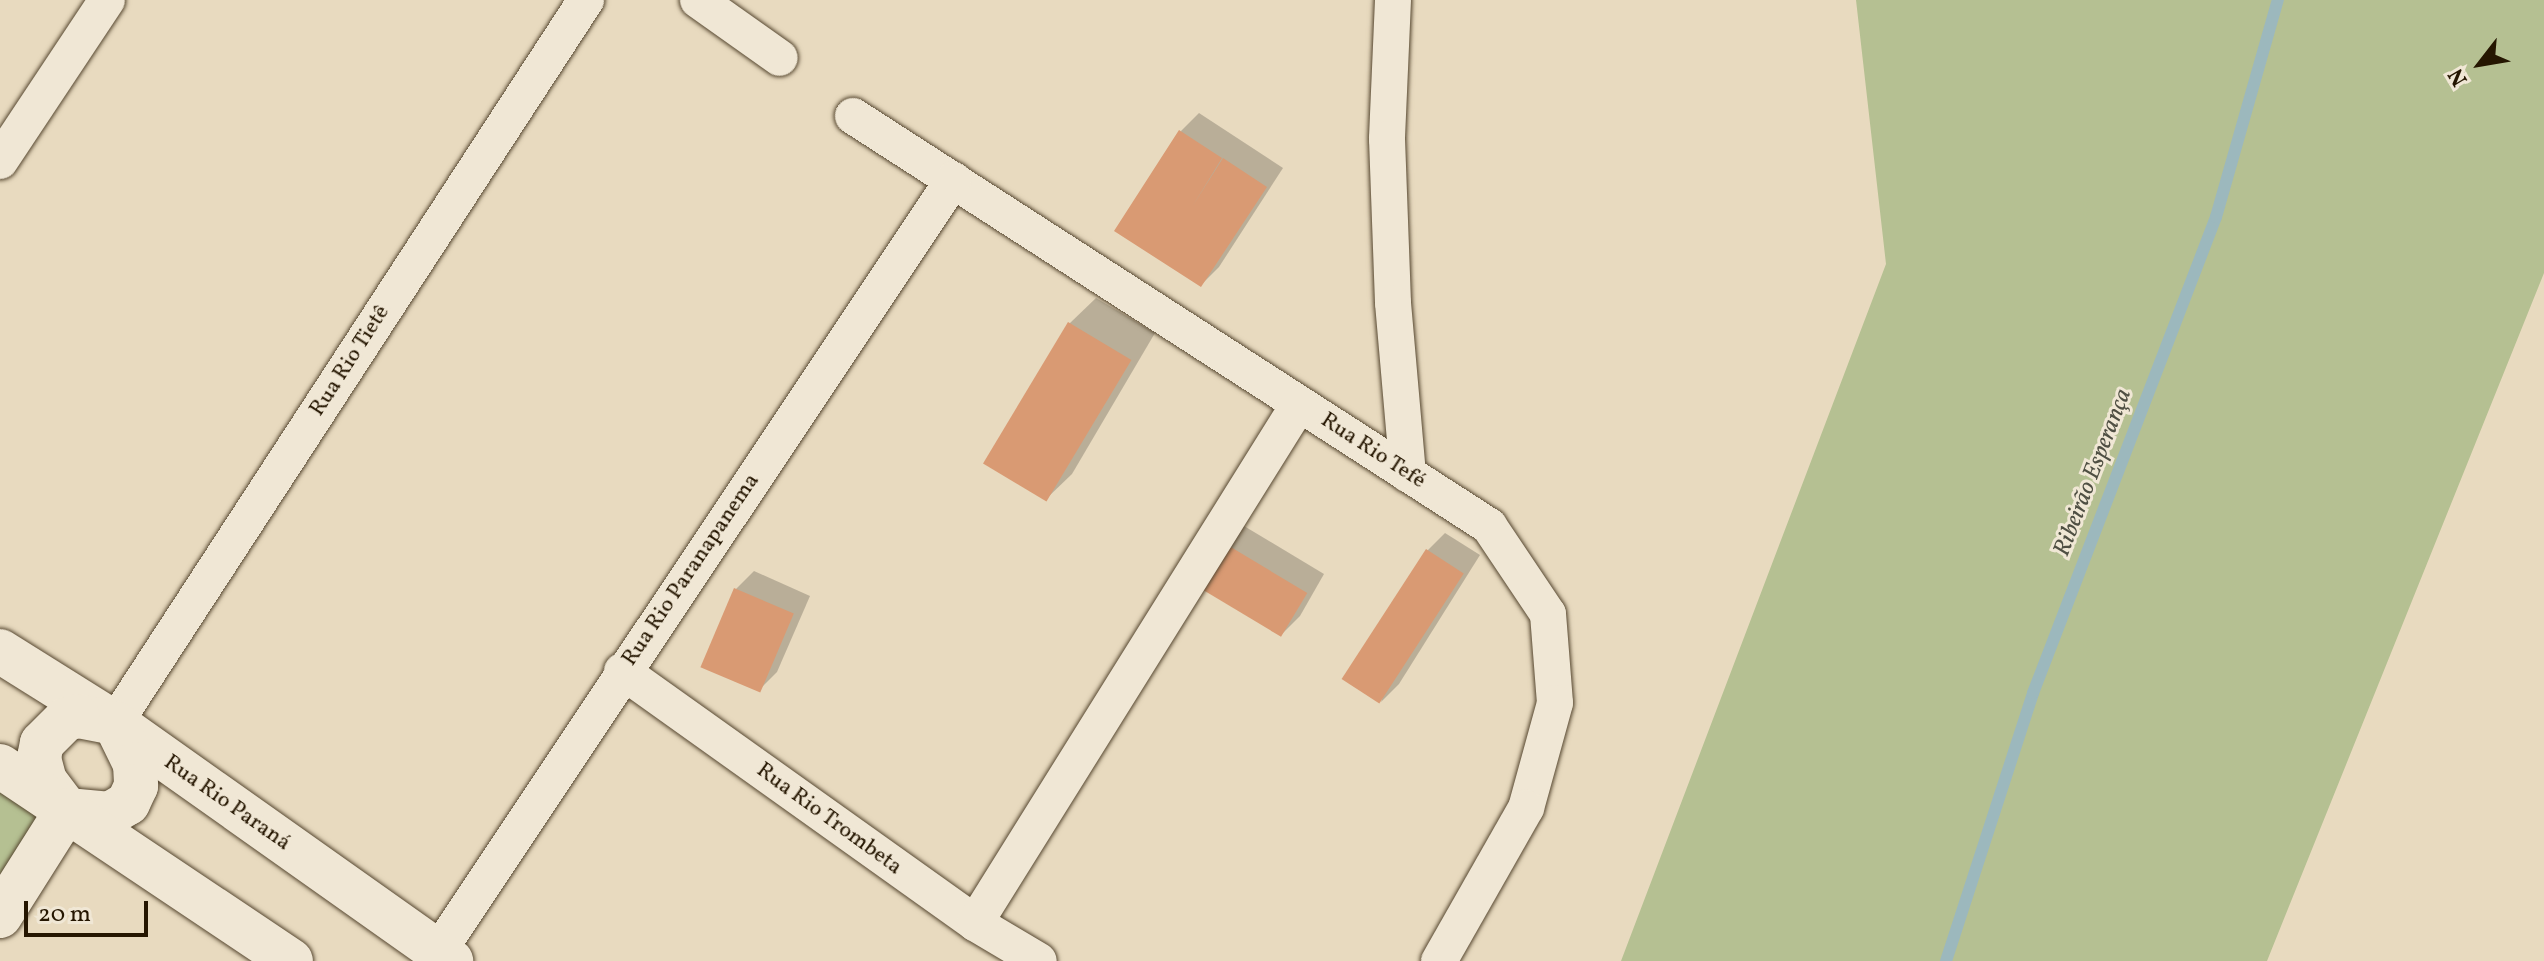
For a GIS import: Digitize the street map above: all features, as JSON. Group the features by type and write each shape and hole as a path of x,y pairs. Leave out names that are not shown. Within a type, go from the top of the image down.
{"street":[{"path":"0,161 107,0"},
{"name":"Rua Rio Tietê","path":"115,723 586,0"},
{"path":"698,0 780,58"},
{"path":"1393,0 1387,139 1393,303 1408,474"},
{"name":"Rua Rio Tefé","path":"853,116 1489,526 1548,614 1555,703 1526,808 1439,961"},
{"name":"Rua Rio Paranapanema","path":"440,958 622,671 953,180"},
{"path":"975,923 1299,404"},
{"name":"Rua Rio Paraná","path":"0,651 115,723 440,958"},
{"name":"Rua Rio Trombeta","path":"622,671 975,923 1039,961"},
{"path":"95,717 115,723 135,764 136,786 128,803 110,814 67,810 45,781 39,758 42,743 66,719 95,717"},
{"path":"0,766 291,961"},
{"path":"0,916 67,810"}],"green space":[{"path":"1856,0 2544,0 2544,273 2267,961 1621,961 1886,264"},
{"path":"0,766 67,810 0,916"}],"building":[{"path":"1179,130 1222,158 1192,207 1223,158 1267,187 1201,287 1114,231"},
{"path":"1068,322 1131,360 1046,502 983,463"},
{"path":"1219,540 1307,593 1281,637 1193,584"},
{"path":"1426,549 1464,574 1379,704 1342,679"},
{"path":"734,588 794,613 760,693 700,667"}],"waterway":[{"name":"Ribeirão Esperança","path":"1946,961 2033,693 2216,217 2278,0"}]}
